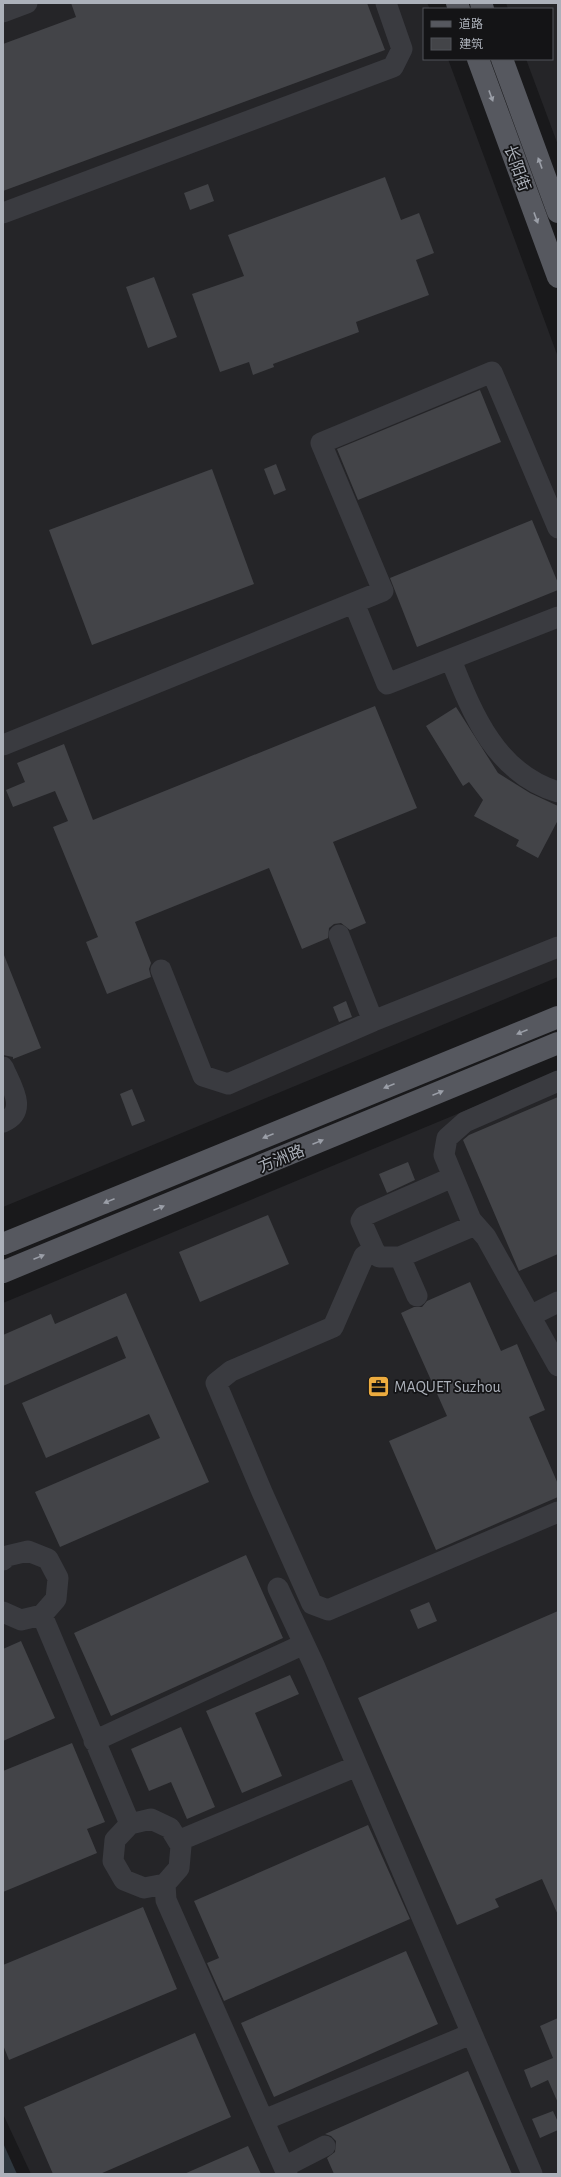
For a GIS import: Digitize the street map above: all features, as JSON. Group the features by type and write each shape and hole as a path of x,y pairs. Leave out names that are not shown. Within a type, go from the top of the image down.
{"main road":[{"name":"长阳街","path":"478,60 558,277"},
{"name":"长阳街","path":"502,60 558,212"},
{"name":"方洲路","path":"3,1244 558,1017"},
{"name":"方洲路","path":"3,1272 558,1043"}],"lane":[{"path":"3,12 27,3"},
{"path":"3,213 393,67 402,49 386,3"},
{"path":"3,745 383,591 321,444 492,372 557,523"},
{"path":"354,603 387,684 558,617"},
{"path":"451,660 467,700 489,742 516,771 547,789 558,792"},
{"path":"339,935 373,1021"},
{"path":"161,970 203,1076 228,1084 373,1021 558,947"},
{"path":"3,1067 17,1104 16,1112 11,1119 3,1122"},
{"path":"558,1081 465,1122 447,1138 444,1155 471,1220 486,1237 558,1366"},
{"path":"453,1177 364,1216 361,1222 374,1250 379,1257 400,1257 475,1225"},
{"path":"374,1250 364,1256 333,1328 231,1371 216,1383 262,1492 312,1604 328,1610 558,1512"},
{"path":"400,1257 417,1296"},
{"path":"530,1316 558,1302"},
{"path":"3,1612 21,1620 42,1615 56,1599 58,1578 48,1559 28,1551 4,1553"},
{"path":"278,1588 357,1766 532,2174"},
{"path":"42,1615 130,1824"},
{"path":"94,1741 304,1644"},
{"path":"178,1841 357,1766"},
{"path":"150,1820 170,1828 178,1841 181,1846 179,1868 165,1884 144,1888 124,1880 113,1862 115,1840 130,1824 150,1820"},
{"path":"165,1884 166,1900 285,2170 325,2146"},
{"path":"264,2120 471,2034"}],"shaded area":[{"path":"3,3 427,3 430,8 423,8 423,60 448,60 558,357 558,977 3,1207"},
{"path":"506,3 558,3 558,145 526,60 553,60 553,8 508,8"},
{"path":"558,1072 558,2174 31,2174 3,2114 3,1303"},
{"path":"3,2143 17,2174 3,2174"}],"building":[{"path":"71,3 367,3 385,50 3,191 3,44 76,17"},
{"path":"385,177 401,220 419,213 434,253 416,260 429,295 356,322 359,332 273,364 274,367 253,375 249,362 220,372 192,294 244,276 228,235"},
{"path":"208,184 214,201 190,210 184,193"},
{"path":"154,277 177,337 148,348 126,287"},
{"path":"480,390 501,442 358,500 337,449"},
{"path":"276,464 286,490 274,495 264,469"},
{"path":"212,469 254,584 92,645 49,530"},
{"path":"532,520 558,583 558,590 417,647 390,578"},
{"path":"375,706 417,808 333,842 366,923 350,930 341,923 334,924 329,928 328,938 302,949 269,868 135,922 151,963 149,969 151,977 107,994 86,942 98,937 53,827 68,821 55,791 13,807 6,790 25,782 17,763 64,744 93,820"},
{"path":"456,707 498,773 530,793 558,806 558,820 538,858 516,846 519,840 474,816 483,800 469,782 463,786 426,726"},
{"path":"4,955 41,1048 13,1059 13,1057 3,1055"},
{"path":"346,1001 352,1017 339,1022 333,1007"},
{"path":"132,1089 145,1121 132,1126 120,1094"},
{"path":"558,1097 558,1254 519,1271 463,1140 469,1135"},
{"path":"408,1162 415,1180 387,1193 379,1174"},
{"path":"268,1215 289,1264 200,1302 179,1252"},
{"path":"470,1282 501,1351 517,1344 545,1410 529,1417 558,1484 558,1497 436,1550 389,1441 447,1416 401,1313 414,1307 422,1307 427,1301"},
{"path":"126,1293 209,1482 60,1547 35,1492 160,1438 149,1414 46,1458 22,1403 126,1358 117,1336 3,1386 3,1335 51,1314 55,1324"},
{"path":"246,1555 283,1638 111,1716 74,1633"},
{"path":"429,1602 437,1621 418,1629 410,1610"},
{"path":"558,1611 558,1915 542,1879 495,1899 499,1907 457,1925 358,1698"},
{"path":"21,1641 55,1718 3,1741 3,1649"},
{"path":"290,1675 299,1694 255,1713 282,1776 242,1793 206,1711"},
{"path":"181,1727 215,1807 187,1819 171,1782 149,1791 131,1749"},
{"path":"72,1743 105,1822 87,1829 97,1853 3,1892 3,1771"},
{"path":"368,1825 410,1919 224,2001 207,1963 219,1958 194,1901"},
{"path":"143,1907 177,1989 9,2060 3,2045 3,1965"},
{"path":"406,1951 438,2024 274,2097 241,2023"},
{"path":"558,2018 558,2103 548,2080 531,2088 524,2070 553,2058 540,2026"},
{"path":"195,2033 231,2117 100,2174 53,2174 24,2107"},
{"path":"468,2071 512,2174 334,2174 327,2158 335,2152 336,2141 331,2136 325,2134"},
{"path":"553,2111 558,2122 558,2130 540,2138 532,2119"},
{"path":"248,2146 261,2174 184,2174"}],"place":[{"name":"MAQUET Suzhou","path":"379,1386"}]}
